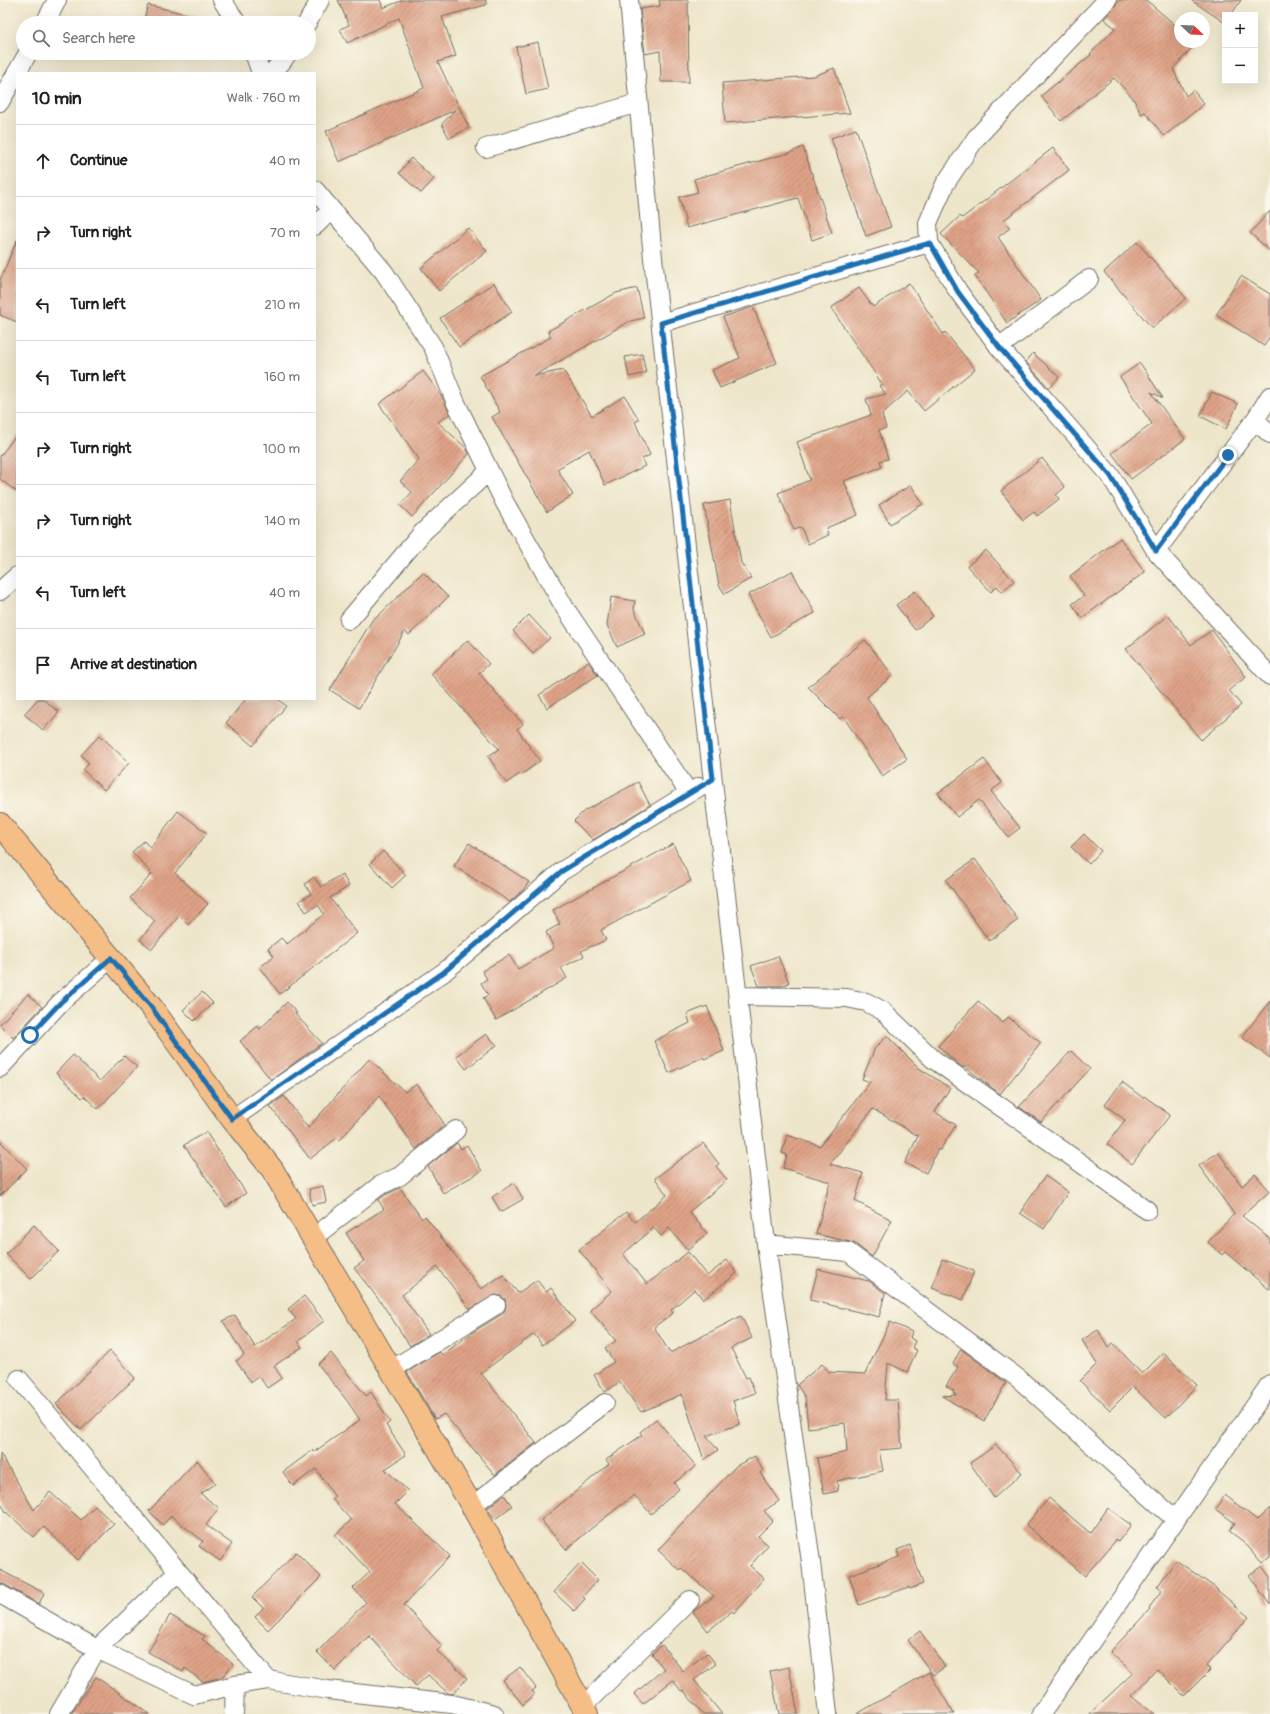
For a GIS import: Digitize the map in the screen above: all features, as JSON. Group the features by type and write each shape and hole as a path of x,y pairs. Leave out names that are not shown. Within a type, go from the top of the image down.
{"main road":[{"path":"0,824 152,1008 232,1119 272,1169 472,1506 585,1710"}],"street":[{"path":"49,16 57,0"},
{"path":"222,0 232,16"},
{"path":"311,16 320,0"},
{"path":"629,0 661,323 766,1244 811,1562 828,1714"},
{"path":"1107,0 976,138 945,184 928,223 930,243 958,292 999,347 1110,475 1156,551 1270,676"},
{"path":"17,72 24,60"},
{"path":"256,60 261,72"},
{"path":"272,72 283,60"},
{"path":"0,102 16,74"},
{"path":"486,148 638,103"},
{"path":"316,191 384,272 433,347 456,403 505,503 565,608 689,793"},
{"path":"316,225 331,210"},
{"path":"661,323 930,243"},
{"path":"999,347 1090,279"},
{"path":"1156,551 1255,420 1270,396"},
{"path":"1255,420 1270,434"},
{"path":"349,620 422,532 489,471"},
{"path":"0,591 16,577"},
{"path":"232,1119 444,972 562,871 713,779"},
{"path":"0,1068 60,1003 111,958"},
{"path":"738,996 847,998 866,1002 883,1011 932,1059 1147,1210"},
{"path":"313,1238 379,1186 400,1176 456,1130"},
{"path":"766,1244 848,1252 1018,1379 1176,1520"},
{"path":"391,1370 496,1305"},
{"path":"19,1379 268,1680"},
{"path":"1041,1714 1270,1384"},
{"path":"472,1506 605,1402"},
{"path":"59,1714 97,1650 178,1572"},
{"path":"0,1594 97,1650 194,1695 268,1680 328,1690 452,1704 494,1714"},
{"path":"585,1710 690,1600"},
{"path":"234,1714 235,1686"}],"building":[{"path":"338,0 380,0 383,8 403,0 486,0 486,5 442,17 456,56 438,62 469,128 449,138 442,124 455,110 339,162 326,131 424,88 399,18 347,43 340,29 349,25"},
{"path":"659,0 688,0 689,82 661,82 660,51 645,54 640,9 660,6"},
{"path":"1120,0 1146,0 1174,24 1174,48 1192,48 1173,69 1186,96 1193,90 1204,104 1164,136 1145,112 1141,114 1133,98 1114,78 1061,121 1041,96 1091,55 1090,54 1115,28 1104,19"},
{"path":"1191,0 1241,0 1233,12 1222,12 1222,21"},
{"path":"148,5 195,16 145,16"},
{"path":"538,42 548,89 526,94 516,47"},
{"path":"834,68 850,113 725,123 722,83 814,76"},
{"path":"856,129 891,227 866,236 831,138"},
{"path":"803,147 832,233 812,240 798,198 687,228 679,197 698,192 694,179 789,153"},
{"path":"1053,148 1069,170 1004,220 1010,228 998,237 1041,300 1007,323 975,276 979,273 941,234 960,216 962,218"},
{"path":"411,158 434,179 421,193 399,173"},
{"path":"1270,211 1270,251 1250,233"},
{"path":"468,228 487,251 439,291 421,268"},
{"path":"16,242 16,322 0,315 0,280"},
{"path":"1137,242 1186,298 1152,328 1104,272"},
{"path":"1241,276 1270,294 1270,336 1264,346 1216,315"},
{"path":"494,283 512,312 459,347 440,318"},
{"path":"909,283 943,334 945,332 975,369 924,411 908,391 882,414 886,428 879,430 888,459 880,461 882,467 844,481 858,515 826,528 828,535 808,544 801,527 794,530 778,493 810,480 797,442 871,415 866,399 886,394 879,386 882,384 831,308 859,288 873,307"},
{"path":"637,288 644,318 630,321 534,376 563,370 592,416 625,396 639,420 635,422 650,455 642,459 645,466 605,485 589,450 557,469 573,495 547,512 492,417 500,412 480,376 551,337 548,331 616,293"},
{"path":"753,307 777,363 720,388 712,370 740,358 723,317"},
{"path":"1033,353 1059,377 1049,388 1026,362"},
{"path":"642,354 646,373 629,377 625,357"},
{"path":"1140,363 1163,398 1151,392 1185,439 1131,479 1112,453 1152,424 1120,377"},
{"path":"423,371 443,398 450,414 438,422 466,448 469,454 412,517 400,505 412,492 400,481 419,459 379,404"},
{"path":"1212,392 1238,404 1226,429 1200,416"},
{"path":"16,435 16,491 0,479 0,456"},
{"path":"1042,458 1065,487 1056,495 1059,499 1037,516 1034,512 1023,520 1001,491"},
{"path":"911,485 923,504 890,524 879,505"},
{"path":"730,500 741,563 751,578 725,594 719,585 704,505"},
{"path":"1120,538 1145,572 1082,618 1072,604 1084,596 1070,576"},
{"path":"986,550 1014,581 1002,592 997,586 991,592 967,566"},
{"path":"792,571 815,613 771,637 748,595"},
{"path":"423,572 448,597 409,635 405,631 359,708 330,690 374,617 376,618"},
{"path":"915,591 933,616 915,630 896,605"},
{"path":"611,597 635,601 634,609 645,634 617,647 607,625"},
{"path":"529,615 550,638 533,653 513,631"},
{"path":"1168,615 1191,645 1212,630 1246,677 1229,690 1241,705 1201,740 1126,649"},
{"path":"468,640 489,664 479,673 523,724 517,729 540,761 521,775 520,774 506,783 488,756 499,749 431,674"},
{"path":"865,640 893,675 867,697 907,759 882,776 843,716 840,719 808,687"},
{"path":"588,662 598,675 547,708 539,695"},
{"path":"37,700 44,700 59,712 43,730 24,714"},
{"path":"245,700 279,700 286,706 253,746 226,723"},
{"path":"100,735 129,763 104,790 83,770 89,763 81,755"},
{"path":"984,759 1002,783 991,791 1020,828 1008,837 979,800 957,817 938,793"},
{"path":"638,782 650,805 593,840 574,821 584,811"},
{"path":"178,811 207,833 175,873 208,904 188,925 179,916 152,949 140,940 155,921 130,898 152,874 132,852 144,841 150,848"},
{"path":"1084,834 1101,851 1089,864 1071,847"},
{"path":"469,843 529,882 510,902 454,866"},
{"path":"673,844 691,881 601,930 606,940 581,951 584,956 561,968 567,978 496,1020 483,998 488,995 481,983 487,979 482,971 509,955 518,969 554,948 546,932 560,924 553,910"},
{"path":"383,851 406,875 392,888 370,864"},
{"path":"975,859 1018,920 989,941 946,880"},
{"path":"342,874 349,886 330,898 357,933 280,994 260,967 274,956 268,949 281,938 287,944 324,914 318,905 306,912 299,901 311,894 305,884 314,877 321,887"},
{"path":"778,956 789,983 781,986 759,986 751,966"},
{"path":"202,992 213,1003 194,1021 183,1010"},
{"path":"28,994 42,1007 13,1038 0,1024"},
{"path":"978,1001 1003,1023 1008,1017 1041,1043 1000,1094 964,1066 963,1068 938,1046"},
{"path":"1270,1001 1270,1058 1242,1037"},
{"path":"287,1002 297,1013 295,1014 322,1043 271,1080 240,1041 258,1026 260,1029"},
{"path":"707,1006 724,1051 704,1059 703,1057 669,1073 654,1041 690,1023 687,1014"},
{"path":"486,1034 497,1045 466,1069 456,1056"},
{"path":"887,1036 919,1068 950,1088 935,1112 956,1125 940,1150 938,1149 926,1173 905,1163 918,1136 873,1109 830,1164 863,1173 855,1201 892,1220 872,1257 854,1243 816,1234 830,1182 783,1168 787,1155 782,1153 787,1135 820,1146 870,1082 862,1079 875,1048"},
{"path":"1071,1051 1090,1069 1041,1122 1019,1107"},
{"path":"73,1055 100,1081 124,1056 137,1067 98,1109 84,1096 82,1098 56,1073"},
{"path":"369,1059 405,1092 417,1084 445,1125 416,1149 379,1096 340,1140 337,1138 310,1159 270,1106 284,1096 308,1128"},
{"path":"1122,1082 1143,1098 1144,1096 1170,1115 1132,1164 1107,1144 1125,1120 1105,1105"},
{"path":"206,1132 246,1193 226,1207 184,1145"},
{"path":"0,1141 27,1169 0,1196"},
{"path":"457,1143 461,1149 467,1145 482,1171 443,1193 428,1166"},
{"path":"703,1143 719,1164 716,1166 727,1180 689,1212 707,1233 688,1250 669,1228 661,1236 654,1228 623,1254 647,1284 688,1252 707,1276 727,1260 737,1273 703,1300 695,1289 671,1310 673,1313 654,1327 670,1353 741,1316 752,1338 731,1348 746,1378 749,1377 755,1393 733,1401 740,1424 706,1436 718,1450 704,1460 682,1394 641,1412 620,1382 605,1392 594,1375 614,1362 605,1348 616,1341 590,1310 612,1291 579,1250 626,1212 635,1222 667,1195 655,1178"},
{"path":"1218,1152 1242,1186 1255,1174 1270,1191 1242,1216 1270,1239 1270,1290 1225,1252 1222,1255 1208,1242 1234,1214 1199,1166"},
{"path":"1045,1176 1068,1192 1044,1229 1020,1213"},
{"path":"514,1183 523,1199 501,1212 492,1197"},
{"path":"323,1186 326,1202 312,1205 309,1189"},
{"path":"400,1188 422,1219 425,1216 481,1289 503,1275 518,1293 537,1280 546,1292 551,1288 575,1321 542,1345 534,1334 481,1373 536,1443 495,1475 444,1414 435,1419 407,1372 440,1352 442,1355 476,1330 502,1314 506,1305 505,1299 501,1296 495,1295 470,1309 437,1267 402,1295 429,1334 410,1346 383,1305 354,1268 364,1261 346,1233 384,1209 378,1200"},
{"path":"34,1225 59,1251 31,1279 6,1254"},
{"path":"942,1259 974,1271 963,1300 932,1288"},
{"path":"818,1269 869,1281 885,1293 879,1317 810,1300"},
{"path":"304,1296 324,1321 298,1341 302,1347 274,1366 282,1378 267,1388 259,1376 251,1382 236,1361 244,1355 223,1321 235,1315 255,1347 296,1319 288,1309"},
{"path":"890,1322 912,1332 910,1338 915,1341 912,1348 917,1350 907,1372 888,1363 885,1400 898,1400 902,1448 879,1450 883,1471 837,1481 838,1491 824,1494 817,1458 847,1452 845,1423 808,1428 805,1397 797,1385 822,1364 829,1372 865,1374"},
{"path":"1098,1330 1108,1347 1113,1343 1142,1374 1163,1353 1197,1385 1166,1418 1133,1387 1110,1410 1080,1381 1097,1364 1082,1340"},
{"path":"961,1349 1006,1383 984,1421 942,1396 956,1395 953,1393 954,1391 946,1386 958,1367 953,1364"},
{"path":"110,1351 135,1378 81,1430 56,1404"},
{"path":"331,1353 366,1396 371,1392 390,1422 386,1425 406,1455 385,1469 408,1491 395,1504 450,1556 404,1605 442,1646 437,1651 467,1678 453,1694 448,1693 428,1675 416,1686 369,1636 335,1670 317,1652 366,1602 353,1588 370,1572 335,1535 351,1520 332,1499 335,1497 316,1469 293,1486 283,1472 313,1450 314,1452 360,1420 318,1364"},
{"path":"656,1419 696,1466 674,1483 679,1489 651,1514 634,1495 566,1550 541,1520 609,1464 606,1460 642,1435 640,1432"},
{"path":"996,1445 1022,1473 994,1498 970,1463"},
{"path":"0,1453 34,1510 50,1492 81,1520 95,1506 114,1524 78,1560 44,1527 34,1537 6,1512 0,1502"},
{"path":"755,1456 763,1471 760,1473 779,1501 764,1511 773,1521 758,1536 768,1545 750,1566 764,1578 734,1613 732,1611 708,1631 693,1612 714,1596 681,1568 679,1570 658,1550 736,1466"},
{"path":"197,1460 215,1483 201,1494 219,1508 206,1525 232,1544 220,1561 199,1546 203,1541 171,1516 163,1525 149,1511"},
{"path":"504,1495 512,1506 495,1519 487,1508"},
{"path":"1225,1495 1257,1520 1270,1508 1270,1557 1262,1563 1244,1542 1229,1531 1235,1523 1215,1509"},
{"path":"1049,1498 1090,1533 1108,1508 1131,1525 1118,1542 1116,1540 1085,1576 1026,1525"},
{"path":"910,1545 923,1584 910,1589 909,1587 859,1605 849,1575 899,1557 897,1550"},
{"path":"296,1552 321,1577 268,1630 255,1617 263,1608 252,1597"},
{"path":"1176,1560 1217,1589 1249,1617 1207,1665 1211,1669 1184,1696 1157,1669 1131,1696 1154,1714 1089,1714 1133,1673 1110,1652 1150,1609 1149,1608 1162,1590 1157,1587"},
{"path":"581,1563 598,1580 583,1596 585,1599 574,1611 554,1592"},
{"path":"1262,1566 1270,1577 1270,1605 1249,1575"},
{"path":"0,1570 44,1593 39,1604 5,1585 0,1584"},
{"path":"170,1615 205,1636 202,1639 233,1664 222,1677 203,1682 185,1668 183,1672 148,1652"},
{"path":"920,1631 945,1667 933,1675 908,1640"},
{"path":"662,1645 683,1671 707,1653 716,1664 694,1680 722,1714 703,1714 683,1690 681,1691 673,1680 643,1704 634,1694 664,1669 652,1654"},
{"path":"520,1667 536,1688 532,1691 535,1694 523,1705 503,1680"},
{"path":"789,1667 798,1714 779,1714 770,1671"},
{"path":"929,1672 954,1714 857,1714"},
{"path":"96,1677 150,1714 71,1714"}],"route":[{"path":"30,1035 60,1003 111,958 152,1008 232,1119 444,972 562,871 713,779 661,323 930,243 958,292 999,347 1110,475 1156,551 1228,455"}]}
